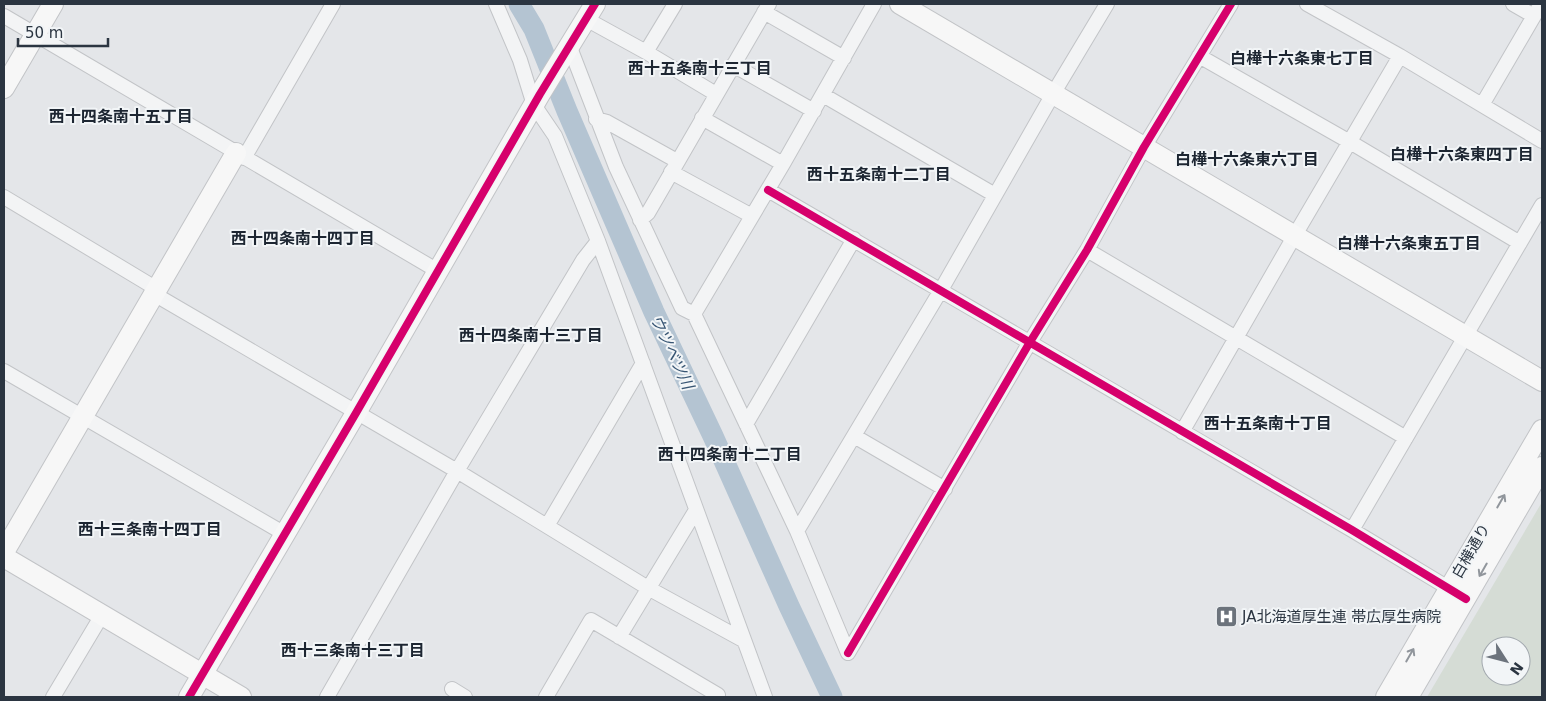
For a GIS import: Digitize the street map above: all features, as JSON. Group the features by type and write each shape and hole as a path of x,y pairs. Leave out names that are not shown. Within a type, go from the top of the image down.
{"street":[{"path":"4,88 53,4"},
{"path":"496,4 555,136 598,240 765,697"},
{"path":"646,52 675,4"},
{"path":"694,314 814,111 874,4"},
{"path":"900,4 1542,382"},
{"path":"566,50 578,66 596,119 616,167 682,308 694,314 797,531 848,653 1030,342 1087,250 1144,147 1231,4"},
{"path":"1307,4 1400,56 1542,142"},
{"path":"1482,105 1537,10 1513,4"},
{"path":"4,552 156,292 329,5"},
{"path":"797,531 941,290 1104,5"},
{"path":"640,220 648,213 766,8 844,58"},
{"path":"189,697 590,11 646,52 716,94"},
{"path":"4,16 438,271"},
{"path":"1199,56 1350,142 1520,243"},
{"path":"1182,432 1294,235 1400,56"},
{"path":"733,65 814,111"},
{"path":"823,94 995,195"},
{"path":"702,118 783,164"},
{"path":"596,119 607,122 752,216"},
{"path":"768,190 854,238 1458,594"},
{"path":"4,198 156,292 648,588 743,640"},
{"path":"1352,530 1542,205"},
{"path":"746,424 854,238"},
{"path":"327,697 456,471 583,260 598,240"},
{"path":"1087,250 1406,438"},
{"path":"547,526 643,363"},
{"path":"4,371 82,418 285,534"},
{"name":"白樺通り","path":"1408,697 1458,594 1542,430"},
{"path":"854,436 944,489"},
{"name":"白樺通り","path":"1386,697 1458,594 1542,467"},
{"path":"619,637 696,510"},
{"path":"4,557 242,697"},
{"path":"53,697 102,615"},
{"path":"546,697 591,620 718,695 716,697"},
{"path":"452,689 465,697"}],"shaded area":[{"path":"1542,502 1542,697 1427,697"}],"waterway":[{"name":"ウツベツ川","path":"519,4 534,29 567,111 654,312 713,436 832,697"}],"cycle path":[{"path":"189,697 540,94 595,4"},
{"path":"848,653 1030,342 1087,250 1144,147 1231,4"},
{"path":"768,190 1352,530 1466,599"}],"place":[{"name":"JA北海道厚生連 帯広厚生病院","path":"1226,617"}],"district":[{"name":"白樺十六条東七丁目","path":"1302,58"},
{"name":"西十五条南十三丁目","path":"700,68"},
{"name":"西十四条南十五丁目","path":"121,116"},
{"name":"白樺十六条東四丁目","path":"1462,154"},
{"name":"白樺十六条東六丁目","path":"1247,159"},
{"name":"西十五条南十二丁目","path":"879,174"},
{"name":"西十四条南十四丁目","path":"303,238"},
{"name":"白樺十六条東五丁目","path":"1409,243"},
{"name":"西十四条南十三丁目","path":"531,335"},
{"name":"西十五条南十丁目","path":"1268,423"},
{"name":"西十四条南十二丁目","path":"730,454"},
{"name":"西十三条南十四丁目","path":"150,529"},
{"name":"西十三条南十三丁目","path":"353,650"}]}
